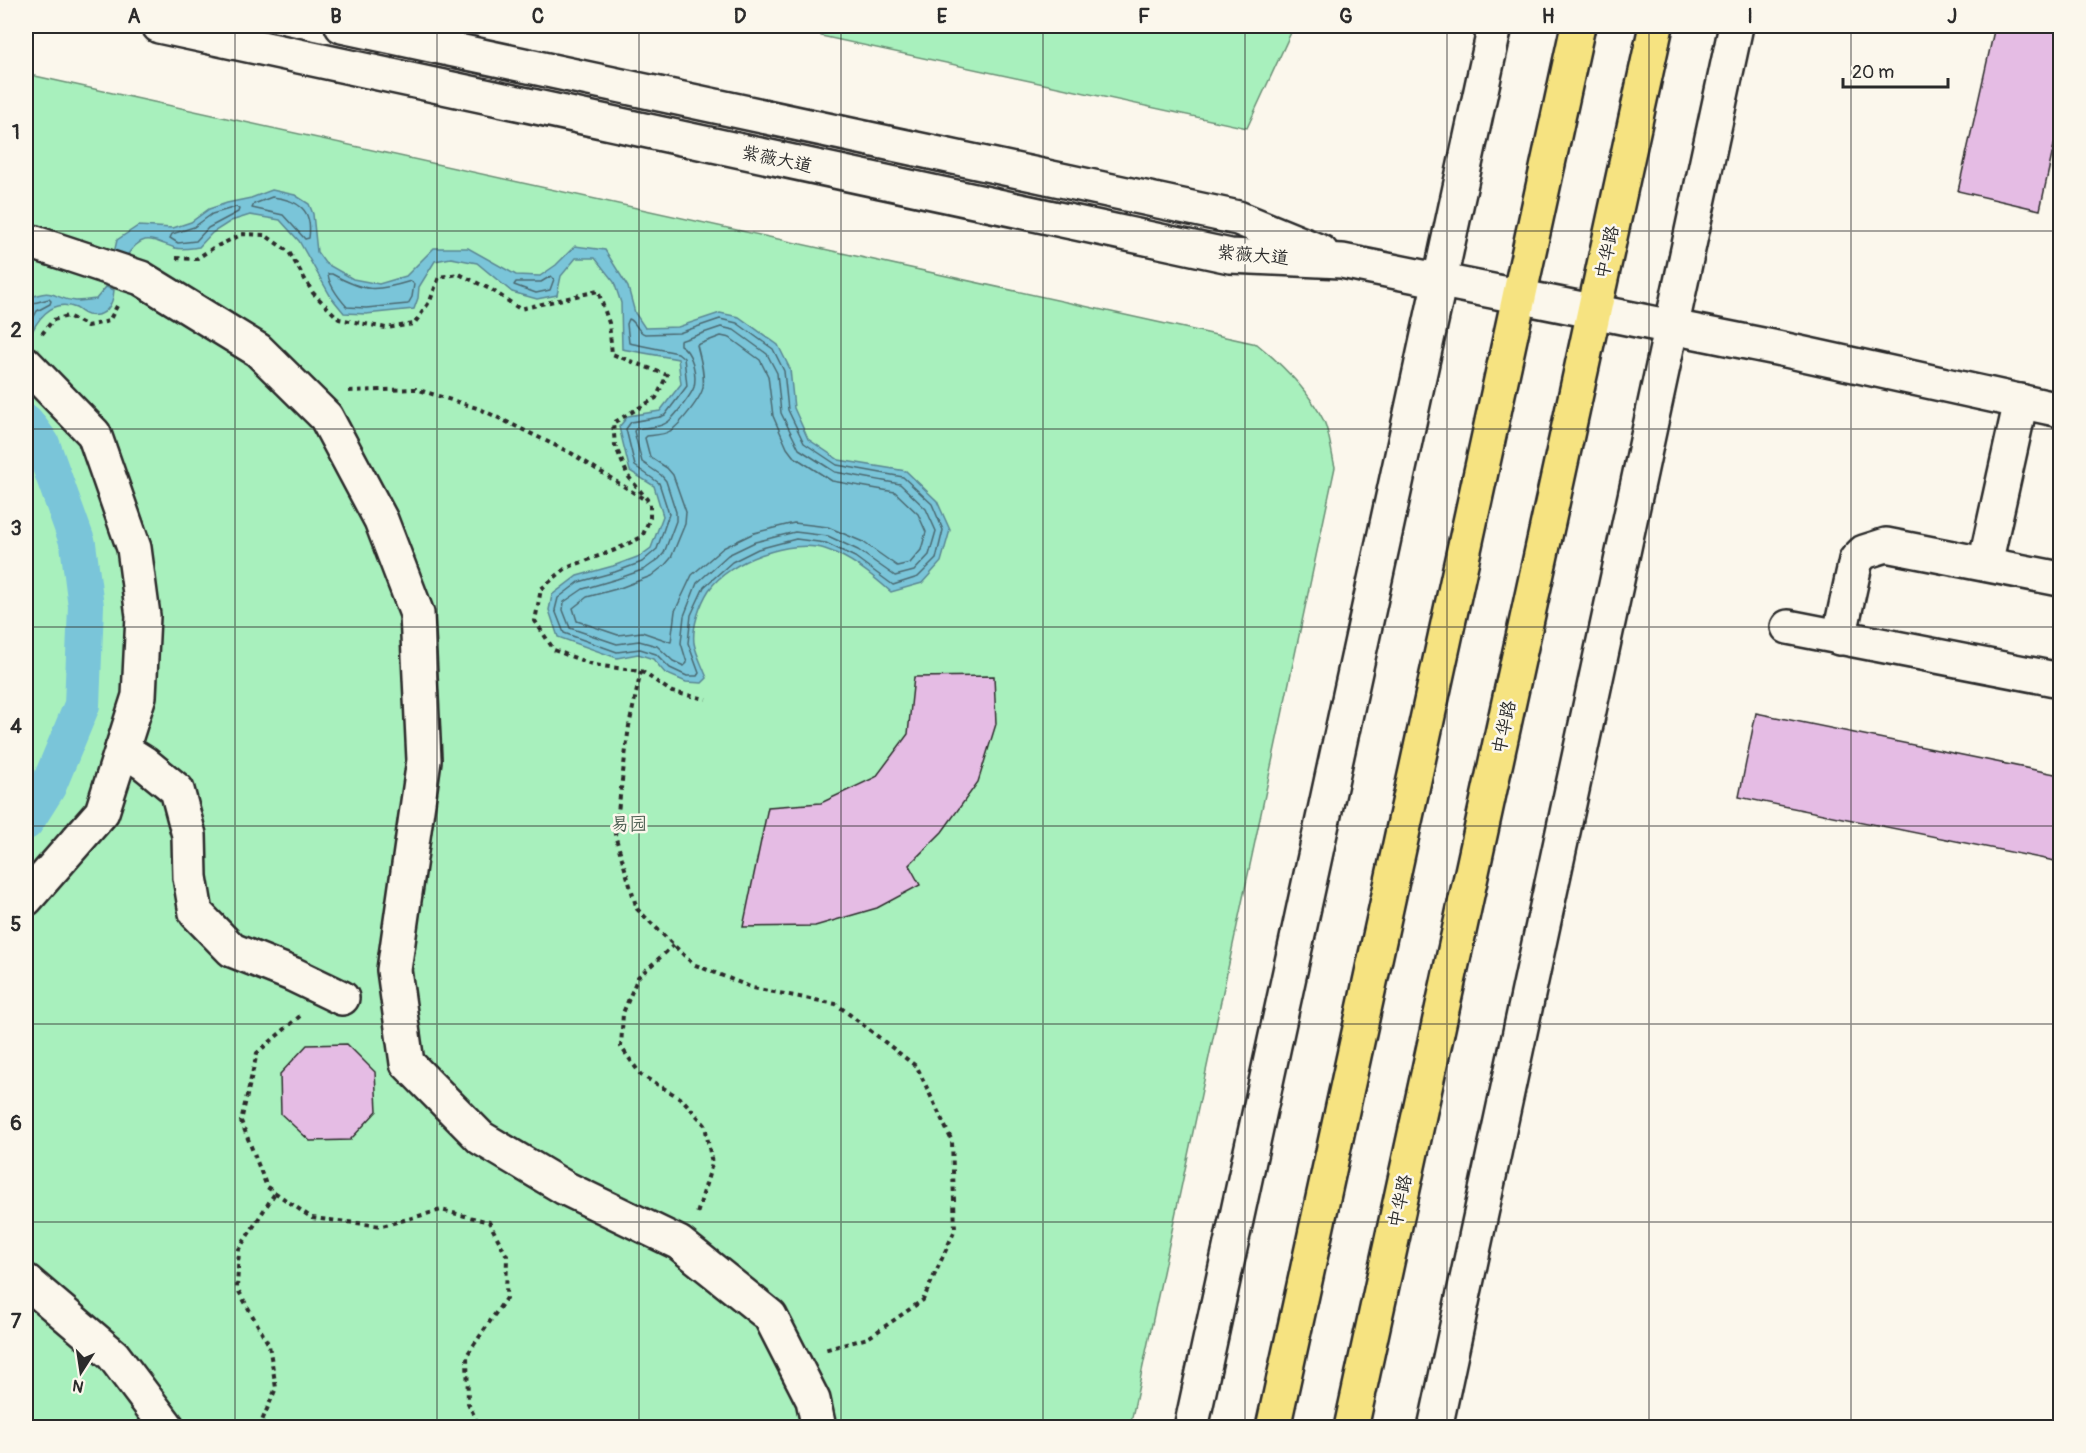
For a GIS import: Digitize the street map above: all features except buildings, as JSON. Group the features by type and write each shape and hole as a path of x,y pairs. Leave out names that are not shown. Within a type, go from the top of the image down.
{"highway":[{"path":"1274,1428 1578,26"},
{"name":"中华路","path":"1351,1428 1656,26"}],"street":[{"name":"紫薇大道","path":"159,26 1230,256 1342,261"},
{"name":"紫薇大道","path":"342,26 1238,218 1342,261"},
{"path":"1191,1428 1495,26"},
{"path":"1435,1428 1736,26"},
{"path":"26,240 141,278 258,350 326,417 381,520 417,614 424,760 394,970 407,1063 480,1138 565,1188 679,1244 770,1316 813,1400 819,1428"},
{"path":"1342,261 1671,326 2061,410"},
{"path":"26,899 102,812 139,696 143,616 134,548 94,434 31,353"},
{"path":"1985,564 2021,401"},
{"path":"1839,638 1856,560 1864,552 1886,545 2061,579"},
{"path":"1788,627 2061,680"},
{"path":"122,749 144,763 177,790 189,835 190,877 196,913 232,950 292,974 342,998"},
{"path":"26,1281 113,1355 168,1428"}],"path":[{"path":"172,258 196,259 243,234 265,235 289,252 313,293 339,319 387,328 414,324 430,301 439,277 459,274 520,309 598,291 609,323 612,354 667,375 656,398 613,423 615,445 628,476 650,503 650,518 642,537 615,550 566,568 541,589 536,621 554,650 594,665 641,671 672,692 706,699"},
{"path":"31,353 52,320 68,316 87,326 109,321 121,298 127,273"},
{"path":"306,398 336,392 416,389 480,410 571,453 650,503"},
{"path":"641,671 629,726 615,835 637,909 693,964 753,988 836,1004 917,1067 952,1142 955,1230 923,1300 868,1338 792,1359"},
{"path":"674,945 638,977 623,1013 621,1047 641,1075 682,1099 705,1125 712,1164 699,1211 679,1244"},
{"path":"342,998 309,1008 257,1053 241,1121 267,1187 312,1218 382,1226 441,1209 489,1222 507,1256 506,1298 467,1355 468,1403 480,1428"},
{"path":"259,1428 276,1388 269,1345 237,1288 239,1249 275,1193"}],"green space":[{"path":"823,26 1294,26 1247,128 821,36"},
{"name":"易园","path":"26,74 1257,344 1277,361 1303,389 1324,421 1335,467 1130,1427 26,1428"}],"water":[{"path":"272,190 295,195 309,204 313,214 317,252 325,263 353,279 379,284 406,276 434,248 468,248 516,275 540,276 556,265 575,246 605,250 628,287 635,313 645,328 678,327 720,313 739,317 778,345 790,369 794,408 808,439 839,460 906,471 937,501 950,530 941,562 922,583 891,592 852,562 834,552 811,546 779,549 745,561 718,579 709,590 695,623 694,643 707,678 702,683 686,682 665,673 653,659 638,654 617,658 558,637 549,610 552,595 577,576 640,556 651,548 663,516 654,486 630,471 619,427 628,416 660,411 681,384 678,359 622,349 621,303 614,282 595,258 576,258 561,276 557,295 537,299 512,292 477,263 451,258 435,261 419,287 414,309 366,314 344,313 331,297 299,241 280,220 250,215 231,221 212,233 199,247 178,249 148,240 137,244 126,257 114,253 117,240 138,226 173,228 191,222 209,209"},
{"path":"106,287 114,290 112,301 104,312 88,315 67,305 59,306 45,313 35,326 28,341 26,340 27,299 49,293 68,300 96,299"}],"waterway":[{"path":"26,422 42,444 78,544 86,606 82,705 48,787 26,822"}]}
